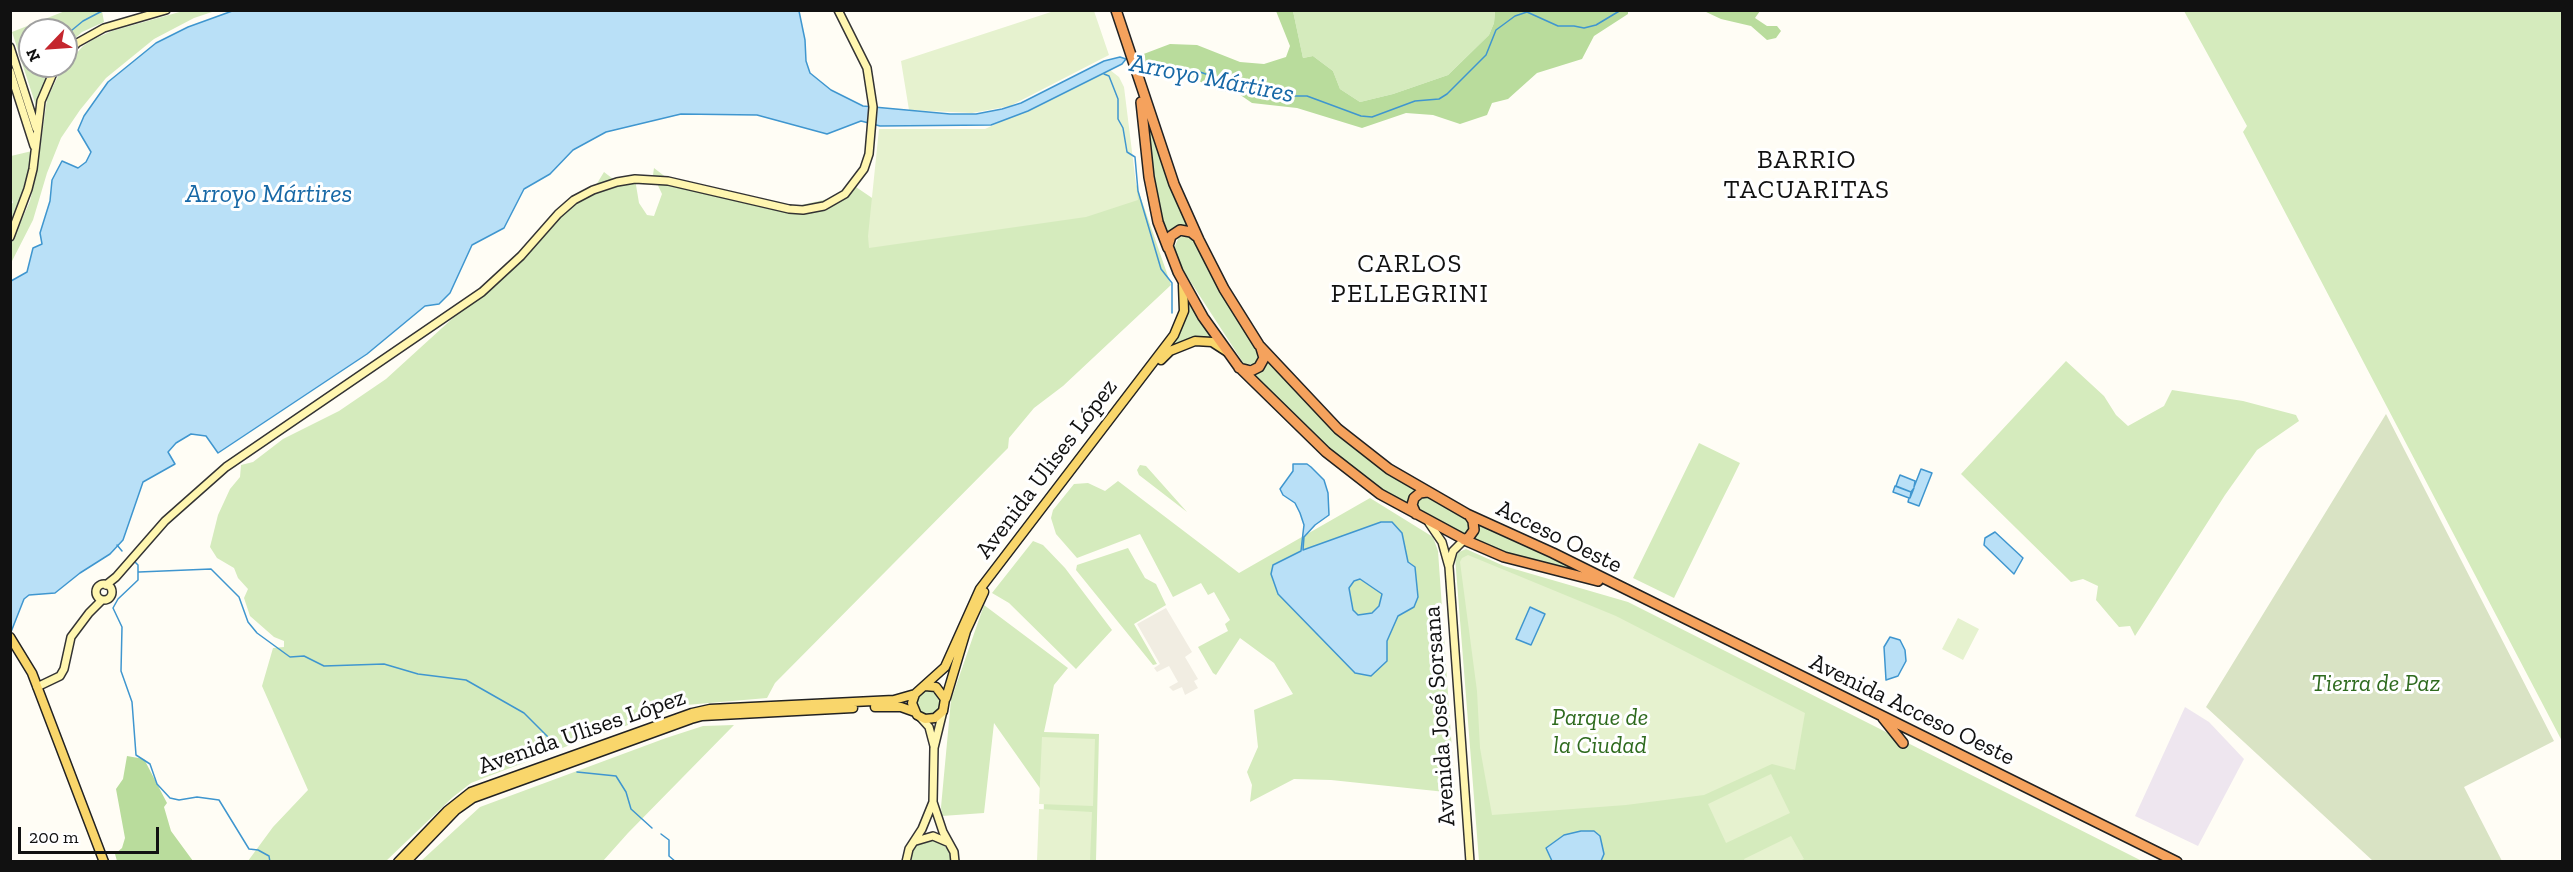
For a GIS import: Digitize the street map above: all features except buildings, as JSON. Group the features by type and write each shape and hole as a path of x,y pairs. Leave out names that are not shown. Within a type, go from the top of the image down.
{"highway":[{"path":"1116,10 1139,82"},
{"name":"Acceso Oeste","path":"1139,82 1167,166 1199,240 1224,289 1259,345 1330,423 1389,469 1427,492 1467,514 1553,553 1631,593"},
{"name":"Acceso Oeste","path":"1139,82 1150,186 1158,222 1178,272 1203,317 1238,366 1326,452 1380,494 1464,540 1504,557 1588,578 1631,593"},
{"path":"1170,253 1169,241 1175,232 1186,230 1199,240"},
{"path":"1238,366 1251,371 1259,367 1264,358 1259,345"},
{"path":"1417,515 1412,505 1414,498 1420,493 1427,492"},
{"path":"1464,540 1471,535 1474,527 1473,521 1467,514"},
{"name":"Avenida Acceso Oeste","path":"1631,593 2176,861"},
{"path":"1882,716 1903,742"}],"main road":[{"path":"78,42 104,28 166,10"},
{"path":"100,598 109,598 108,587 165,521 226,467 482,292 521,256 558,214 574,200 593,190 617,182 652,179 789,210 814,209 836,200 855,183 864,169 869,154 873,107 867,68 838,10"},
{"path":"10,48 12,66 35,149"},
{"path":"12,66 38,133"},
{"path":"10,237 28,189 41,101 51,78"},
{"name":"Avenida Ulises López","path":"925,686 945,667 980,589 1174,335 1182,318 1185,299 1178,272"},
{"name":"Avenida Ulises López","path":"945,699 966,632 984,592 1163,356 1179,346 1194,341 1212,342 1226,351"},
{"name":"Avenida José Sorsana","path":"1429,522 1442,542 1449,567 1470,861"},
{"path":"1449,567 1453,551 1464,540"},
{"path":"37,687 60,676 64,669 71,637 100,598 98,588 108,587"},
{"path":"10,637 32,673 104,861"},
{"path":"934,748 929,727 912,703 915,694 925,686 940,690 945,699 934,748 933,802 942,832 954,852 955,861"},
{"name":"Avenida Ulises López","path":"398,861 447,811 471,792 692,712 710,709 894,700 915,694"},
{"name":"Avenida Ulises López","path":"406,861 456,810 473,798 691,719 702,716 895,706 918,714"},
{"path":"918,714 935,718 943,711"},
{"path":"906,861 909,849 922,829 933,802"},
{"path":"914,842 919,838 933,836 949,844"}],"shaded area":[{"path":"1166,608 1192,652 1185,657 1198,679 1194,681 1198,688 1185,695 1182,687 1173,691 1169,687 1178,682 1169,666 1157,672 1154,668 1160,664 1137,624"},
{"path":"2185,707 2209,722 2244,759 2198,846 2135,816"}],"green space":[{"path":"65,11 102,11 104,22 78,36 78,18 47,18"},
{"path":"183,11 215,11 194,18 154,39 106,78 80,110 61,138 47,173 33,220 11,263 11,244 30,201 37,170 47,99 57,78 78,78 78,52 83,46 112,31"},
{"path":"1054,11 1094,11 1109,55 1010,106 972,113 909,110 901,61"},
{"path":"1276,11 1293,11 1303,58 1313,56 1333,71 1340,89 1360,102 1393,94 1448,75 1489,35 1494,23 1495,11 1628,11 1628,14 1594,36 1582,59 1537,73 1508,99 1492,103 1487,115 1460,124 1433,115 1406,113 1362,128 1297,108 1252,103 1236,92 1219,91 1191,77 1142,62 1141,55 1170,44 1197,45 1240,62 1264,64 1286,57 1290,46"},
{"path":"1293,11 1495,11 1494,23 1489,35 1448,75 1393,94 1360,102 1340,89 1333,71 1313,56 1303,58"},
{"path":"1704,11 1760,11 1755,18 1767,26 1777,26 1781,31 1776,38 1767,40 1751,26 1721,19"},
{"path":"2184,11 2562,11 2562,741 2243,132 2247,126"},
{"path":"18,30 18,50 12,32"},
{"path":"1110,70 1119,77 1124,87 1138,200 1086,217 869,248 868,236 879,129 985,129"},
{"path":"27,78 47,78 36,106"},
{"path":"1147,115 1191,230 1167,237 1158,205"},
{"path":"32,151 25,194 11,231 10,204 13,203 11,156"},
{"path":"654,168 667,178 797,206 832,198 856,187 875,200 1136,184 1171,285 1063,386 1034,408 1009,438 1008,448 775,683 767,698 686,705 570,745 471,783 453,797 386,861 248,861 273,827 308,790 262,686 273,648 284,647 284,641 274,637 250,616 244,598 248,589 238,578 234,568 217,558 210,547 218,515 230,489 240,477 241,465 253,462 283,439 339,411 386,379 521,256 551,215 558,214 570,197 593,190 604,172 617,182 635,179 639,203 647,215 654,216 662,194 653,175"},
{"path":"1179,237 1191,237 1197,244 1255,344 1261,356 1257,364 1244,364 1181,267 1174,248"},
{"path":"1189,300 1212,339 1163,355 1044,507 1183,325"},
{"path":"1264,352 1330,423 1420,491 1411,511 1381,492 1328,451 1247,372 1252,373"},
{"path":"2066,361 2104,396 2116,415 2128,426 2164,406 2172,390 2243,401 2296,415 2299,421 2257,450 2225,495 2135,636 2130,626 2119,627 2096,600 2098,586 2083,579 2071,582 1961,474"},
{"name":"Tierra de Paz","path":"2386,414 2554,741 2464,787 2502,861 2373,861 2206,707"},
{"path":"1699,443 1740,463 1674,598 1633,578"},
{"path":"1140,465 1146,466 1187,512 1139,475 1137,470"},
{"path":"1118,481 1239,573 1370,498 1433,537 1438,551 1455,793 1331,780 1294,779 1250,802 1252,785 1247,772 1258,747 1254,710 1293,694 1274,663 1240,638 1216,675 1213,673 1198,647 1228,631 1225,624 1230,620 1214,592 1208,595 1201,583 1173,597 1140,534 1077,558 1056,534 1051,518 1053,510 1074,484 1088,483 1105,491"},
{"path":"1427,495 1469,518 1470,530 1467,534 1462,535 1420,514 1416,505 1419,496"},
{"path":"1477,523 1592,575 1505,556 1468,539"},
{"path":"1033,541 1043,545 1065,568 1112,630 1076,669 1009,603 992,593"},
{"path":"1128,548 1145,578 1156,584 1166,605 1134,624 1157,664 1153,665 1076,570 1077,565"},
{"name":"Parque de la Ciudad","path":"1466,549 1504,566 1628,602 2142,861 1479,861 1455,557"},
{"path":"1468,555 1616,616 1805,713 1795,770 1772,764 1704,795 1626,805 1492,815 1480,748 1477,691 1460,562"},
{"path":"984,605 1068,668 1054,685 1044,732 1099,734 1096,861 1043,861 1044,794 994,723 984,813 942,816 951,700"},
{"path":"1958,618 1979,629 1963,660 1942,649"},
{"path":"929,690 938,694 942,703 938,712 929,716 920,712 916,703 920,694"},
{"path":"734,725 603,861 421,861 480,807 703,726"},
{"path":"1042,737 1095,739 1093,806 1039,804"},
{"path":"127,756 144,759 167,803 164,807 171,831 193,861 117,861 115,854 122,848 125,838 116,789 123,779"},
{"path":"1771,774 1790,813 1726,843 1708,804"},
{"path":"1039,809 1092,812 1090,861 1037,861"},
{"path":"1791,836 1804,859 1798,862 1745,861 1744,859"},
{"path":"931,839 938,841 948,849 952,862 910,862 913,848"}],"water":[{"name":"Arroyo Mártires","path":"235,10 799,11 805,40 806,61 810,73 831,90 863,106 950,114 976,114 1002,109 1021,103 1104,61 1120,57 1126,59 1122,64 1028,111 991,125 880,126 861,121 827,134 757,115 681,114 606,132 573,150 550,174 524,189 504,228 472,245 450,293 439,304 425,306 367,354 218,453 206,436 191,434 176,443 168,452 175,464 143,482 123,540 110,554 80,573 55,593 29,595 24,599 11,632 11,281 27,272 33,248 42,244 40,233 50,201 52,180 62,161 78,168 86,162 91,152 78,130 84,116 108,82 156,43 188,27"},
{"path":"1293,464 1307,464 1324,480 1328,493 1329,515 1304,537 1303,550 1381,522 1392,522 1402,533 1408,562 1415,567 1418,597 1414,607 1398,616 1387,641 1387,661 1371,676 1355,673 1278,594 1271,574 1273,565 1301,551 1304,525 1300,513 1295,503 1283,495 1280,489 1293,471","holes":["1360,579 1382,594 1379,606 1372,613 1358,615 1353,610 1349,588 1354,581"]},
{"path":"1921,469 1932,473 1919,506 1908,502 1909,498 1893,492 1895,486 1911,492 1896,486 1900,475 1915,481 1914,487"},
{"path":"1995,532 2023,558 2014,574 1984,545 1985,538"},
{"path":"1530,607 1545,614 1531,645 1516,639"},
{"path":"1890,637 1900,640 1905,650 1906,661 1898,676 1886,680 1884,647"},
{"path":"1594,831 1600,836 1604,854 1601,861 1552,861 1546,848 1564,835"}],"waterway":[{"path":"78,25 104,10"},
{"name":"Arroyo Mártires","path":"1137,61 1197,71 1261,93 1279,96 1307,96 1361,116 1372,117 1415,101 1439,99 1447,94 1486,55 1496,30 1515,16 1527,12 1558,26 1584,28 1596,25 1621,10"},
{"name":"Arroyo Mártires","path":"1732,10 1745,10"},
{"path":"1104,74 1109,76 1118,99 1118,119 1123,128 1127,152 1135,157 1138,191 1161,269 1172,283 1172,313"},
{"path":"117,545 122,551"},
{"path":"135,562 138,565 138,580 118,599 113,608 122,627 121,671 132,702 136,755 150,764 157,784 170,798 179,800 197,797 219,800 249,849 258,850 269,856 270,862"},
{"path":"139,572 211,569 239,597 248,622 257,633 290,657 304,656 324,666 384,664 418,674 466,680 524,713 557,746"},
{"path":"577,772 616,776 626,792 631,809 652,828"},
{"path":"661,834 669,840 669,856 676,862"}],"district":[{"name":"BARRIO TACUARITAS","path":"1807,176"},
{"name":"CARLOS PELLEGRINI","path":"1410,280"}]}
